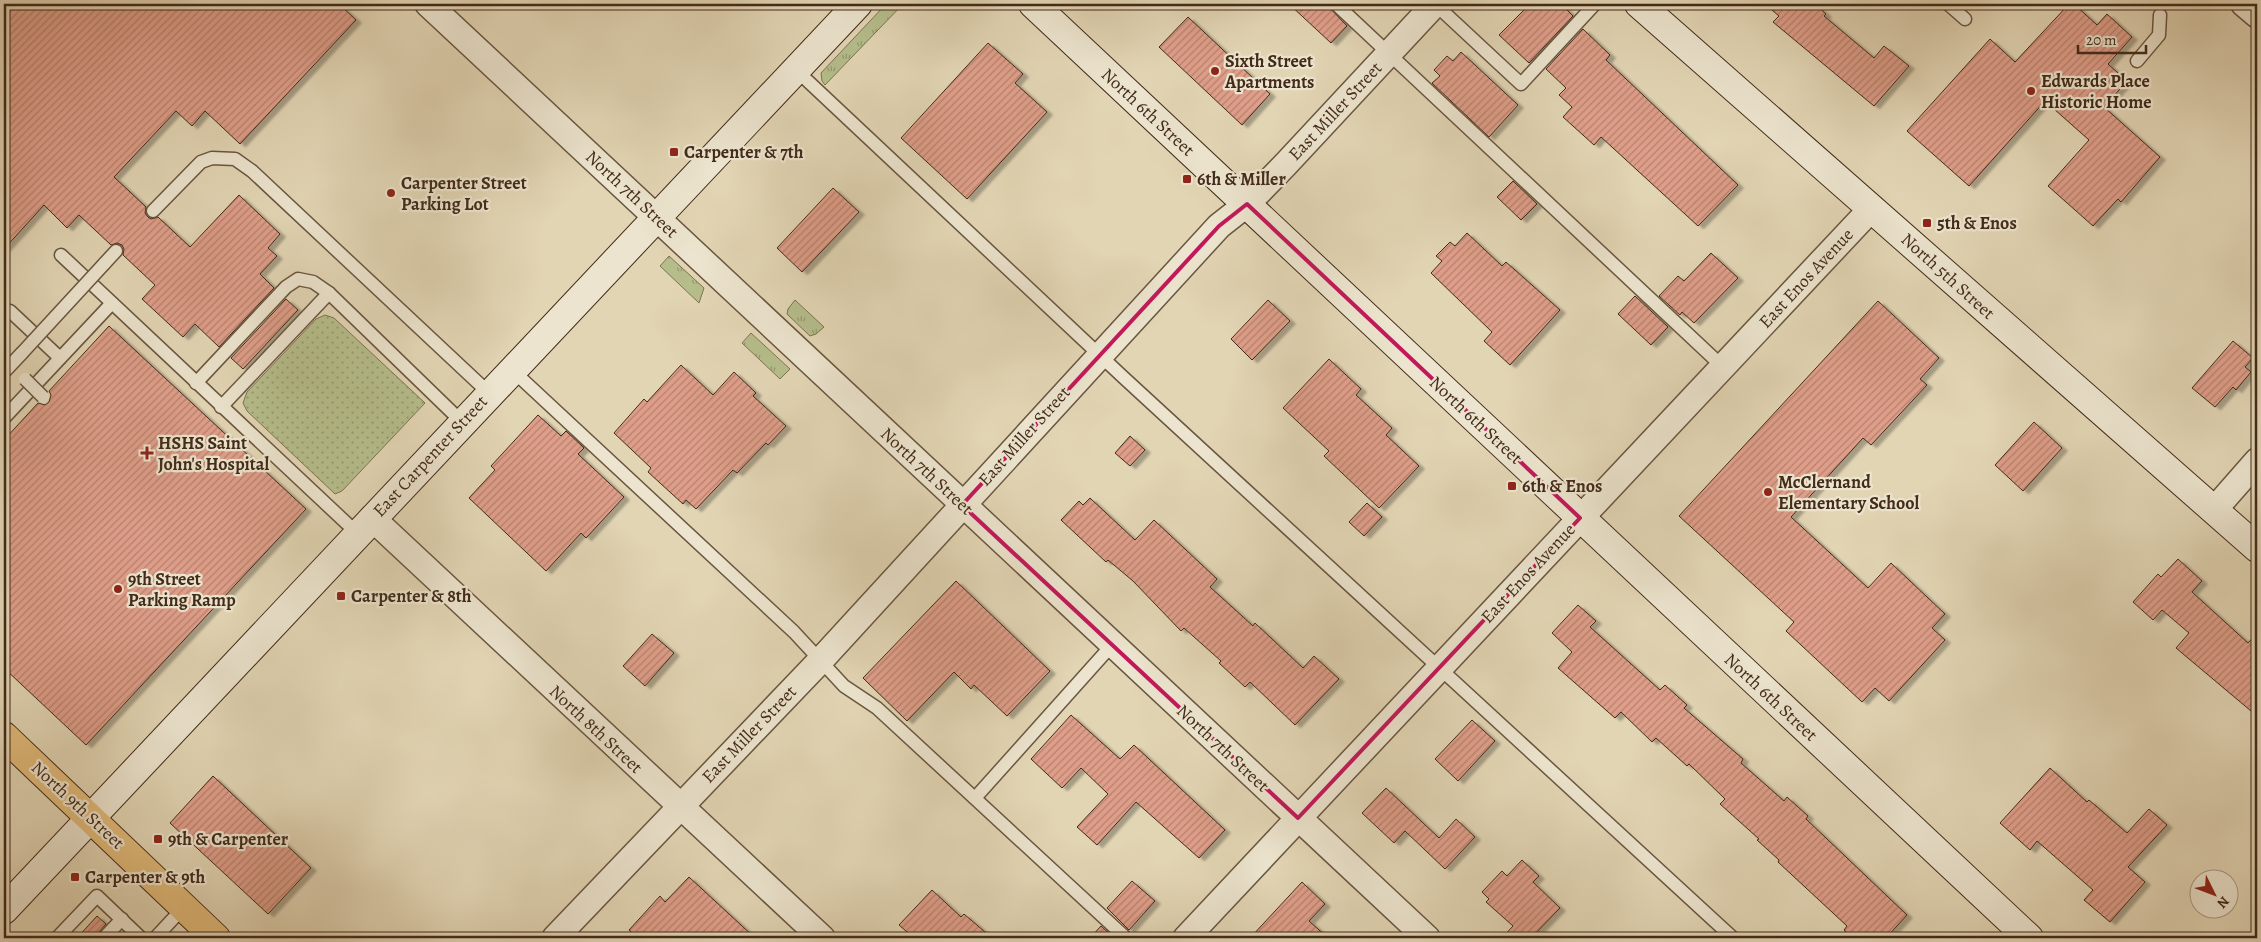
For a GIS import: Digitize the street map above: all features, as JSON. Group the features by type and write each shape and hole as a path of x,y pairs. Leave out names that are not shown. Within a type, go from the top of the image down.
{"main road":[{"name":"East Carpenter Street","path":"4,910 489,393 858,4"},
{"name":"North 6th Street","path":"1033,4 2029,938"},
{"name":"North 5th Street","path":"1648,7 1872,208 2257,548"},
{"name":"North 9th Street","path":"4,736 216,938"}],"street":[{"name":"North 7th Street","path":"428,4 1427,938"},
{"name":"East Miller Street","path":"555,938 820,661 1099,354 1219,226 1247,204 1285,165 1435,4"},
{"path":"2244,4 2257,15"},
{"name":"East Enos Avenue","path":"1186,938 1872,208"},
{"path":"2214,510 2257,461"},
{"name":"North 8th Street","path":"364,526 680,806 822,938"}],"lane":[{"path":"1336,4 1723,367"},
{"path":"1435,4 1521,84 1595,4"},
{"path":"1948,4 1965,19"},
{"path":"2136,61 2159,35 2160,15"},
{"path":"796,70 1099,354 1733,938"},
{"path":"153,211 201,162 212,158 235,159 252,171 489,393"},
{"path":"44,396 25,380 7,369 116,251"},
{"path":"61,256 221,407 364,526"},
{"path":"196,383 286,287 298,278 313,282 329,293 462,422"},
{"path":"221,407 329,293"},
{"path":"4,418 112,303"},
{"path":"10,311 60,358"},
{"path":"512,370 794,632 844,686 878,708 1126,938"},
{"path":"975,798 1112,645"},
{"path":"57,938 97,896 141,938"},
{"path":"154,938 184,907"},
{"path":"104,938 122,919"}],"highlighted area":[{"path":"1247,204 1580,518 1298,818 962,505 1219,226"}],"green space":[{"path":"886,4 903,4 825,85 822,81 821,73"},
{"path":"669,256 704,288 699,303 660,266"},
{"path":"795,300 824,327 816,334 810,336 787,314 788,309"},
{"path":"325,315 334,318 425,403 342,491 335,494 247,411 243,403 247,392 316,319"},
{"path":"751,333 790,369 780,379 742,343"}],"building":[{"path":"4,4 339,4 356,20 240,144 205,111 192,126 176,111 114,177 146,207 145,213 148,217 151,219 158,217 190,247 239,195 280,234 268,248 277,256 260,274 274,288 219,347 195,324 183,337 142,299 155,285 123,255 124,249 122,245 117,243 111,245 79,215 67,228 44,205 4,249"},
{"path":"1289,4 1326,4 1347,26 1331,43"},
{"path":"1530,4 1561,4 1573,16 1529,63 1499,35"},
{"path":"1765,4 1815,4 1826,14 1824,16 1874,58 1884,46 1909,66 1874,106 1773,22 1779,16"},
{"name":"Edwards Place Historic Home","path":"2069,4 2074,4 2097,25 2107,14 2132,37 2108,64 2127,81 2104,107 2160,157 2121,202 2118,199 2093,226 2048,186 2089,140 2045,101 1969,186 1907,131 1990,39 2015,62"},
{"name":"Sixth Street Apartments","path":"1188,17 1270,94 1242,125 1159,47"},
{"path":"1583,29 1610,55 1606,60 1738,185 1698,226 1601,137 1594,145 1563,117 1572,107 1559,95 1566,88 1546,69"},
{"path":"988,43 1023,74 1015,83 1047,112 967,199 901,138"},
{"path":"1461,52 1518,105 1489,137 1432,83 1440,76 1434,70 1447,56 1453,61"},
{"path":"1513,181 1537,204 1521,220 1497,197"},
{"path":"833,188 859,212 802,272 777,248"},
{"path":"1467,233 1502,266 1506,262 1560,310 1510,365 1484,341 1492,332 1431,273 1442,261 1436,256 1450,242 1455,246"},
{"path":"1711,253 1738,278 1694,323 1682,312 1680,315 1659,296 1678,276 1684,281"},
{"path":"1635,296 1668,327 1651,345 1618,314"},
{"path":"286,299 298,310 243,369 231,358"},
{"path":"1268,300 1290,321 1252,360 1231,339"},
{"path":"1878,301 1939,358 1920,379 1927,385 1871,445 1863,438 1791,517 1868,588 1891,563 1945,614 1932,628 1945,640 1889,701 1875,688 1862,702 1786,631 1794,622 1679,516"},
{"name":"9th Street Parking Ramp","path":"109,326 306,509 86,745 4,668 4,440 38,403 45,405 49,402 51,395 49,391"},
{"path":"2233,341 2253,358 2245,367 2251,372 2236,390 2233,387 2215,407 2192,388"},
{"path":"1329,359 1361,389 1356,395 1392,428 1386,435 1419,466 1379,508 1324,456 1329,451 1283,408"},
{"path":"681,365 713,395 734,372 756,393 753,396 786,426 768,445 766,443 737,473 733,470 696,509 686,500 683,504 648,472 651,468 614,433 644,399 647,402"},
{"path":"538,415 561,436 566,431 584,448 578,454 624,497 586,538 581,533 546,571 469,498 495,470 491,466"},
{"path":"2034,422 2062,448 2023,491 1995,465"},
{"path":"1130,436 1145,450 1130,466 1115,453"},
{"path":"1090,498 1135,540 1154,520 1217,579 1210,587 1253,626 1255,623 1303,668 1314,656 1339,679 1295,725 1250,682 1245,687 1219,663 1221,661 1184,628 1181,631 1133,581 1108,560 1106,562 1061,520 1079,501 1083,505"},
{"path":"1367,503 1382,517 1364,536 1349,522"},
{"path":"2178,559 2202,581 2192,592 2248,643 2257,633 2257,716 2176,648 2189,633 2162,610 2153,620 2133,602 2158,574 2161,577"},
{"path":"956,581 1050,671 1007,716 974,685 971,689 954,672 907,721 863,678"},
{"path":"1578,605 1596,621 1590,627 1660,690 1665,685 1687,705 1684,708 1743,759 1741,763 1784,801 1787,797 1808,816 1806,819 1907,915 1886,938 1853,938 1844,930 1847,926 1778,862 1779,860 1757,840 1759,839 1720,804 1725,799 1689,764 1687,766 1656,738 1652,742 1621,712 1615,718 1558,668 1572,652 1552,633"},
{"path":"652,634 674,653 645,686 623,666"},
{"path":"1071,715 1120,759 1134,745 1225,830 1199,858 1136,802 1097,845 1077,827 1108,794 1081,768 1062,788 1031,759"},
{"path":"1472,720 1495,741 1458,781 1435,759"},
{"path":"2050,768 2087,802 2089,800 2127,833 2149,809 2167,825 2128,867 2145,882 2110,922 2084,900 2093,890 2037,841 2030,850 2000,823"},
{"path":"213,776 311,868 268,914 170,823"},
{"path":"1386,788 1439,838 1456,819 1475,837 1445,869 1405,831 1394,843 1362,813"},
{"path":"1522,860 1539,876 1533,882 1560,908 1531,938 1502,938 1513,926 1486,902 1489,899 1482,892 1502,871 1507,876"},
{"path":"689,877 755,938 638,938 629,930 660,896 665,902"},
{"path":"1132,881 1155,901 1129,930 1107,908"},
{"path":"1302,882 1325,904 1309,921 1328,938 1250,938"},
{"path":"932,890 961,917 964,914 992,938 914,938 899,925"},
{"path":"97,916 106,924 96,938 77,938"},
{"path":"1101,926 1114,938 1090,938"}],"place":[{"name":"Sixth Street Apartments","path":"1215,71"},
{"name":"Edwards Place Historic Home","path":"2031,91"},
{"name":"Carpenter & 7th","path":"674,152"},
{"name":"6th & Miller","path":"1187,179"},
{"name":"Carpenter Street Parking Lot","path":"391,193"},
{"name":"5th & Enos","path":"1927,223"},
{"name":"HSHS Saint John's Hospital","path":"147,453"},
{"name":"6th & Enos","path":"1512,486"},
{"name":"McClernand Elementary School","path":"1768,492"},
{"name":"9th Street Parking Ramp","path":"118,589"},
{"name":"Carpenter & 8th","path":"341,596"},
{"name":"9th & Carpenter","path":"158,839"},
{"name":"Carpenter & 9th","path":"75,877"}]}
